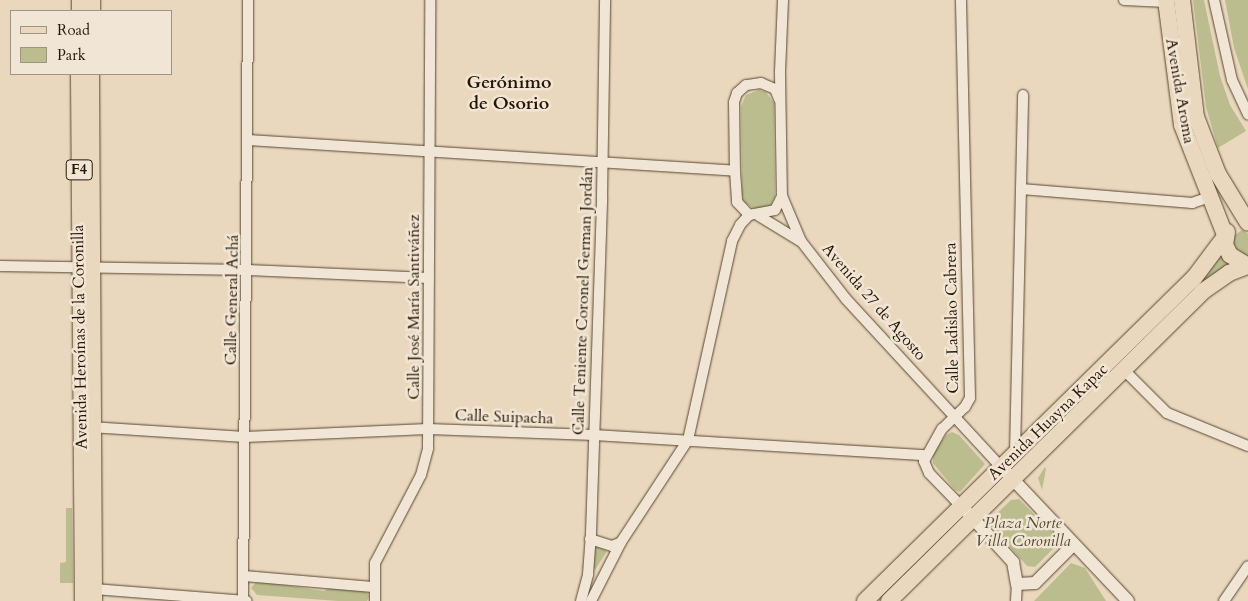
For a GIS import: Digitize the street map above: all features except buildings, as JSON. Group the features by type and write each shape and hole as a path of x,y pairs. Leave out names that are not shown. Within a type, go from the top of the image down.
{"main road":[{"name":"Avenida Aroma","path":"1171,0 1182,124 1190,149 1212,196 1230,255 1248,266"},
{"name":"Avenida Aroma","path":"1171,0 1196,117 1218,174 1248,224"},
{"name":"Avenida Heroínas de la Coronilla","path":"79,75 85,267 87,427 94,595"},
{"name":"Avenida Heroínas de la Coronilla","path":"85,267 91,75"},
{"path":"1225,236 1236,224 1248,224"},
{"name":"Avenida Huayna Kapac","path":"889,601 972,518 1007,474 1015,455 1194,278 1225,236"},
{"name":"Avenida Huayna Kapac","path":"864,601 961,506 1007,474 1123,369 1213,282 1248,266"},
{"name":"Avenida Heroínas de la Coronilla","path":"83,601 87,427"}],"street":[{"name":"Calle General Achá","path":"244,601 249,140 248,0"},
{"name":"Calle José María Santiváñez","path":"375,601 373,587 375,563 421,476 428,448 431,153 430,0"},
{"name":"Calle Teniente Coronel German Jordán","path":"581,601 588,574 590,540 603,163 605,0"},
{"path":"591,601 620,543 688,440 732,241 754,216 775,210 782,196 780,100 783,0"},
{"name":"Calle Ladislao Cabrera","path":"925,455 954,417 969,403 970,398 961,0"},
{"path":"1124,0 1171,0"},
{"path":"1214,0 1232,80 1248,114"},
{"path":"754,216 737,202 734,102 737,93 746,85 761,83 775,90 780,100"},
{"path":"1015,455 1023,94"},
{"path":"249,140 735,171"},
{"path":"1021,189 1192,203 1212,196"},
{"name":"Avenida 27 de Agosto","path":"782,196 800,241 846,299 1073,545 1128,601"},
{"name":"Avenida 27 de Agosto","path":"754,216 800,241"},
{"path":"0,266 248,270 429,278"},
{"path":"1123,369 1167,413 1248,446"},
{"name":"Calle Suipacha","path":"87,427 245,437 428,429 594,435 925,455"},
{"path":"925,455 929,472 1013,562 1017,584 1016,601"},
{"path":"590,540 612,546 620,543"},
{"path":"1017,584 1035,583 1073,545"},
{"path":"1224,601 1248,566"},
{"path":"244,576 373,587"},
{"path":"94,595 244,601"}],"green space":[{"path":"1193,0 1204,0 1220,76 1230,105 1246,131 1218,148 1206,107"},
{"path":"1225,0 1248,0 1248,89 1234,48"},
{"path":"759,90 766,92 774,103 775,197 769,208 756,210 744,202 742,195 741,106 746,95"},
{"path":"1242,230 1248,234 1248,259 1233,246 1232,237"},
{"path":"1221,250 1232,266 1197,288 1200,281"},
{"path":"952,432 959,435 985,464 960,492 955,490 933,463 933,453 946,435"},
{"path":"1045,467 1046,469 1042,490 1038,478"},
{"name":"Plaza Norte Villa Coronilla","path":"1019,499 1055,535 1055,547 1035,567 1027,566 991,526 993,517 1011,500"},
{"path":"66,508 72,508 73,583 60,583 60,563 66,562"},
{"path":"595,546 607,551 595,570 594,568"},
{"path":"1071,563 1085,568 1106,601 1034,601"},
{"path":"257,581 324,591 332,586 366,590 369,596 367,601 338,601 257,595 251,588"}],"district":[{"name":"Gerónimo de Osorio","path":"509,94"}]}
